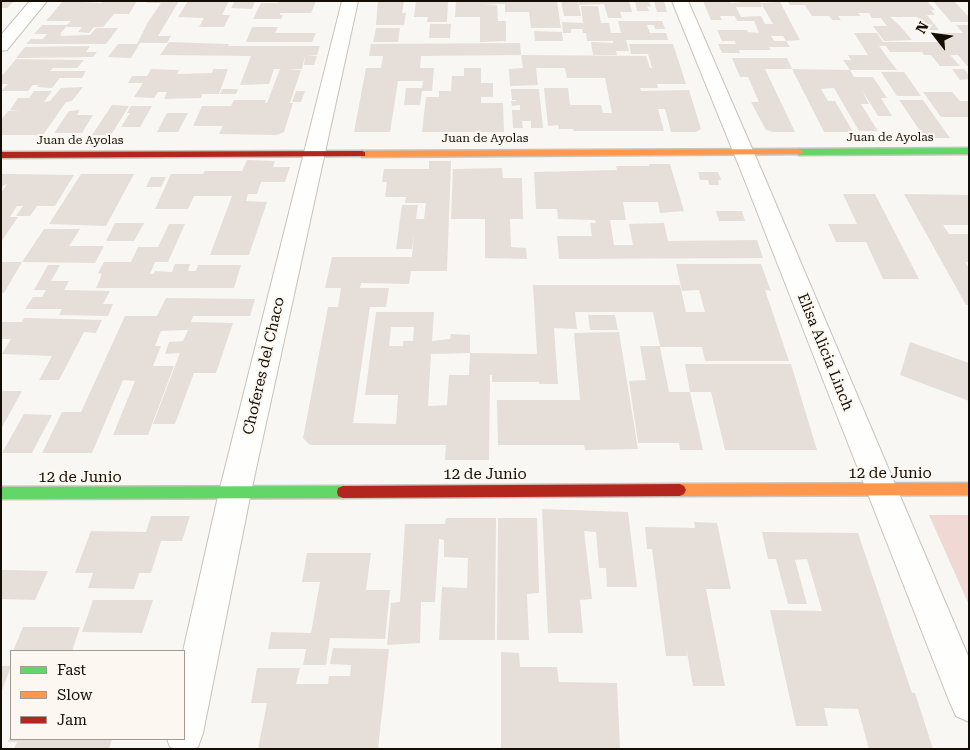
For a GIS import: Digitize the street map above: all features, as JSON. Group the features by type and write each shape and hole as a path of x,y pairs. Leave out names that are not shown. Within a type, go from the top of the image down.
{"street":[{"path":"1,46 39,1"},
{"name":"Choferes del Chaco","path":"185,728 235,492 350,1"},
{"name":"Elisa Alicia Linch","path":"680,1 745,151 880,489 969,704"},
{"name":"Juan de Ayolas","path":"1,154 969,151"},
{"name":"12 de Junio","path":"1,493 969,489"}],"shaded area":[{"path":"929,515 969,515 969,605"}],"building":[{"path":"1,1 14,1 7,8 1,8"},
{"path":"63,1 101,3 102,1 137,1 129,14 114,14 103,27 94,27 89,33 78,32 82,27 66,27 60,34 62,34 60,36 90,35 96,28 118,28 106,44 26,44 31,39 43,39 47,34 34,34 42,25 67,25 71,21 46,21"},
{"path":"147,1 179,1 158,36 171,36 167,43 140,43 131,58 108,57 118,44 137,44 148,22 161,3 147,3"},
{"path":"188,1 229,1 222,15 230,15 224,27 199,27 204,18 178,17"},
{"path":"235,1 255,1 252,9 231,8"},
{"path":"279,1 316,1 311,13 280,13 280,15 283,15 281,19 253,19 261,3 278,3"},
{"path":"378,1 404,1 402,13 406,13 404,25 376,25"},
{"path":"416,1 448,1 447,22 427,22 428,17 414,17"},
{"path":"456,1 557,1 561,28 531,28 529,12 505,12 505,4 481,4 497,5 498,21 506,21 506,41 480,42 480,17 455,17"},
{"path":"561,1 578,1 581,16 564,16"},
{"path":"579,1 629,1 632,12 620,12 622,18 608,18 604,4 579,5"},
{"path":"635,1 649,1 651,7 647,6 649,11 637,11"},
{"path":"654,1 664,1 667,12 657,12"},
{"path":"703,1 730,1 731,3 760,1 762,7 736,7 741,17 761,16 765,24 773,24 761,3 780,2 800,40 786,41 790,47 769,47 771,50 739,50 740,53 722,53 718,44 736,44 735,41 722,41 717,30 747,30 748,32 759,33 754,21 737,21 735,16 720,16 722,20 711,20","holes":["771,36 783,36 786,41 774,41"]},
{"path":"787,1 927,1 935,10 931,10 935,15 927,15 939,30 928,30 917,17 890,17 912,40 884,41 873,26 887,26 881,18 872,18 869,13 858,13 861,16 838,16 841,20 832,20 829,16 812,16 805,5 790,5"},
{"path":"933,1 954,1 969,17 969,22 951,22"},
{"path":"581,6 598,6 601,23 609,23 611,33 621,33 618,21 662,21 665,29 655,29 654,25 647,25 650,33 666,33 668,40 626,40 629,51 616,51 617,55 593,55 591,42 613,43 613,41 587,41 586,33 583,33 582,29 571,29 571,33 563,33 562,22 583,23"},
{"path":"430,24 451,24 450,38 429,38"},
{"path":"956,25 969,25 969,66 958,55 950,55 960,66 940,66 931,55 924,55 922,52 890,52 886,46 879,46 897,70 850,70 843,60 851,60 848,55 868,55 854,33 877,33 883,42 938,42 931,33 963,33"},
{"path":"252,27 278,27 275,33 316,33 312,42 246,42"},
{"path":"376,28 400,28 398,42 373,42"},
{"path":"534,31 562,32 563,41 535,41"},
{"path":"169,42 229,44 228,46 320,46 317,55 307,56 317,56 314,65 304,65 305,56 302,69 287,69 301,70 290,103 293,103 284,132 277,135 219,134 223,126 193,126 202,106 231,106 234,100 266,100 265,103 267,103 280,69 274,69 269,84 240,85 251,56 160,55"},
{"path":"520,43 521,55 421,56 420,68 434,68 432,91 422,91 420,105 404,105 406,88 422,88 423,81 398,81 390,132 354,132 366,68 381,68 383,56 369,56 371,44"},
{"path":"629,44 673,44 686,84 657,84 658,88 640,88 641,91 689,90 701,129 696,132 671,132 665,109 658,109 664,131 574,131 573,129 559,129 558,125 548,126 544,88 568,88 570,105 601,105 603,113 612,113 605,78 567,78 565,68 536,68 538,85 510,86 509,69 523,68 521,55 646,56 650,68 652,68 648,54 631,54"},
{"path":"90,46 86,52 97,52 93,57 16,58 25,47"},
{"path":"732,58 787,58 792,69 765,69 795,132 773,132 766,130 751,102 759,102 748,77 740,77"},
{"path":"16,59 84,60 77,68 53,68 50,71 86,71 82,78 60,78 52,88 33,85 28,91 1,91 8,84 1,84 1,77"},
{"path":"464,68 481,68 481,83 493,83 493,97 481,97 481,103 503,103 504,132 422,132 426,97 439,97 439,91 451,91 452,76 464,76"},
{"path":"151,69 179,70 177,74 212,73 213,69 228,69 219,94 202,94 201,98 164,99 167,92 158,92 154,98 134,97 143,83 128,83 132,76 147,76"},
{"path":"792,69 850,70 854,77 873,77 887,98 881,98 892,116 878,116 862,90 869,104 861,104 878,131 859,131 834,88 821,89 828,101 835,101 853,132 824,132"},
{"path":"952,69 964,69 969,75 969,79 960,80"},
{"path":"881,72 904,72 921,96 897,96"},
{"path":"83,87 72,101 66,102 43,135 1,135 1,120 8,111 20,110 10,110 18,98 29,98 34,91 52,91 44,102 50,101 61,88"},
{"path":"222,89 238,89 236,94 220,94"},
{"path":"511,89 539,89 543,128 531,128 531,121 522,121 523,128 513,128 512,110 520,110 520,105 512,106 511,101 516,100 512,100"},
{"path":"296,91 305,91 301,102 292,102"},
{"path":"923,92 952,92 960,101 969,101 969,117 941,117"},
{"path":"899,100 923,100 950,138 925,138"},
{"path":"112,105 129,106 111,135 92,135"},
{"path":"131,106 152,106 140,127 121,127 130,113 127,113"},
{"path":"80,110 77,115 93,115 82,133 54,133 69,111"},
{"path":"167,113 188,113 178,132 157,132"},
{"path":"247,160 275,161 273,167 290,167 285,182 261,182 257,194 248,194 246,201 267,202 249,255 210,255 232,196 194,196 188,209 155,209 171,174 203,174 205,171 242,171"},
{"path":"429,161 451,161 447,271 411,271 409,284 361,283 360,288 389,288 386,307 370,307 353,423 396,424 398,395 365,395 376,312 434,312 432,341 450,339 451,334 470,335 470,353 537,354 533,285 680,285 686,312 705,312 699,290 682,291 676,264 761,264 771,291 765,290 789,361 705,361 702,347 660,347 669,392 690,392 703,450 680,450 679,443 638,443 629,381 646,380 640,346 660,346 653,312 575,312 577,329 554,328 558,384 492,382 492,375 490,375 489,460 445,460 446,445 310,445 303,438 328,307 338,307 341,288 325,288 332,257 412,257 414,233 412,249 396,249 402,205 418,205 416,219 424,219 426,203 405,203 406,197 385,197 387,182 382,182 384,169 429,169","holes":["391,327 414,327 413,341 403,341 403,346 389,346","470,353 469,375 449,375 447,405 428,406 431,354"]},
{"path":"649,164 670,164 684,211 660,213 658,202 623,202 626,220 610,220 614,245 633,245 629,224 664,223 668,241 757,240 763,258 559,259 557,236 592,236 590,223 596,223 595,220 558,219 557,209 536,209 534,172 617,170 616,166 649,166"},
{"path":"502,168 503,178 522,178 523,219 510,219 511,247 526,248 527,259 485,258 485,219 451,219 453,169"},
{"path":"698,172 718,172 721,180 718,180 719,185 709,185 708,180 700,180"},
{"path":"1,174 74,175 55,206 37,206 30,216 16,216 23,206 17,206 10,217 18,217 1,242 1,193 7,184 1,188"},
{"path":"81,174 134,174 106,226 49,224"},
{"path":"151,177 166,177 161,187 146,187"},
{"path":"843,194 875,194 919,279 883,279 866,242 836,242 828,224 857,224"},
{"path":"904,194 969,195 969,225 943,225 949,234 969,234 969,262 965,262 969,268 969,305 966,305"},
{"path":"716,211 742,211 745,221 719,221"},
{"path":"115,223 144,223 134,241 106,241"},
{"path":"169,224 185,224 168,262 155,262 150,274 154,274 155,271 172,272 175,264 190,264 188,271 196,271 198,265 241,265 234,288 96,288 102,274 98,273 104,262 131,262 138,247 158,247"},
{"path":"44,229 80,229 69,246 104,246 95,263 22,262"},
{"path":"1,262 22,262 4,293 1,293"},
{"path":"48,265 60,265 51,281 69,281 64,290 110,291 103,304 113,304 108,316 59,315 62,309 25,309 33,297 42,297 46,290 34,290"},
{"path":"166,298 255,299 250,316 193,316 191,322 233,323 216,373 194,373 175,424 153,424 180,353 165,354 169,342 183,341 188,330 161,331 155,346 161,346 153,366 174,366 148,435 113,435 135,381 123,380 92,453 42,453 62,412 81,412 125,316 157,316"},
{"path":"588,315 615,315 618,330 590,330"},
{"path":"24,318 102,320 96,333 84,332 59,380 39,380 52,356 2,354 11,339 1,339 1,322 22,322"},
{"path":"619,332 638,449 585,450 584,445 498,445 497,400 580,400 574,333"},
{"path":"910,342 969,363 969,401 900,375"},
{"path":"685,364 791,364 817,450 725,450 711,392 690,392"},
{"path":"1,391 22,391 1,429"},
{"path":"24,414 52,415 32,453 2,453"},
{"path":"542,509 628,512 637,587 607,587 606,568 599,568 596,532 584,531 592,599 580,600 583,633 548,633"},
{"path":"151,516 190,516 182,541 161,541 151,573 139,573 134,589 88,588 93,573 75,573 91,531 146,532"},
{"path":"446,518 496,518 495,640 439,640 442,587 467,588 468,558 444,557 444,540 439,539 435,602 421,602 420,643 387,645 391,603 400,602 405,524 445,524"},
{"path":"498,518 537,518 539,593 527,594 529,640 497,640"},
{"path":"694,522 717,523 731,589 706,589 725,686 693,686 686,647 687,656 666,656 652,549 647,549 645,527 695,528"},
{"path":"762,532 858,533 933,749 869,749 858,709 824,708 828,726 796,726 770,610 822,611 807,559 795,560 807,604 788,604 776,559 768,559"},
{"path":"307,553 371,553 366,590 390,590 385,639 330,638 326,665 303,665 306,649 268,649 271,632 311,633 320,582 302,582"},
{"path":"1,570 48,571 35,600 1,599"},
{"path":"93,600 153,600 142,633 82,632"},
{"path":"23,627 80,627 72,650 13,650"},
{"path":"333,648 389,649 378,749 258,749 267,703 251,703 257,668 300,668 296,684 328,684 329,676 350,676 351,665 330,664"},
{"path":"501,652 519,653 520,667 557,667 559,682 617,683 620,749 501,749"},
{"path":"1,666 10,666 10,669 1,693"},
{"path":"10,737 10,740 112,740 109,749 14,749 17,742 8,742"}],"traffic: fast":[{"path":"799,152 969,151"},
{"path":"1,493 343,492"}],"traffic: slow":[{"path":"362,154 799,152"},
{"path":"680,490 969,489"}],"traffic: jam":[{"path":"1,155 362,154"},
{"path":"343,492 680,490"}]}
